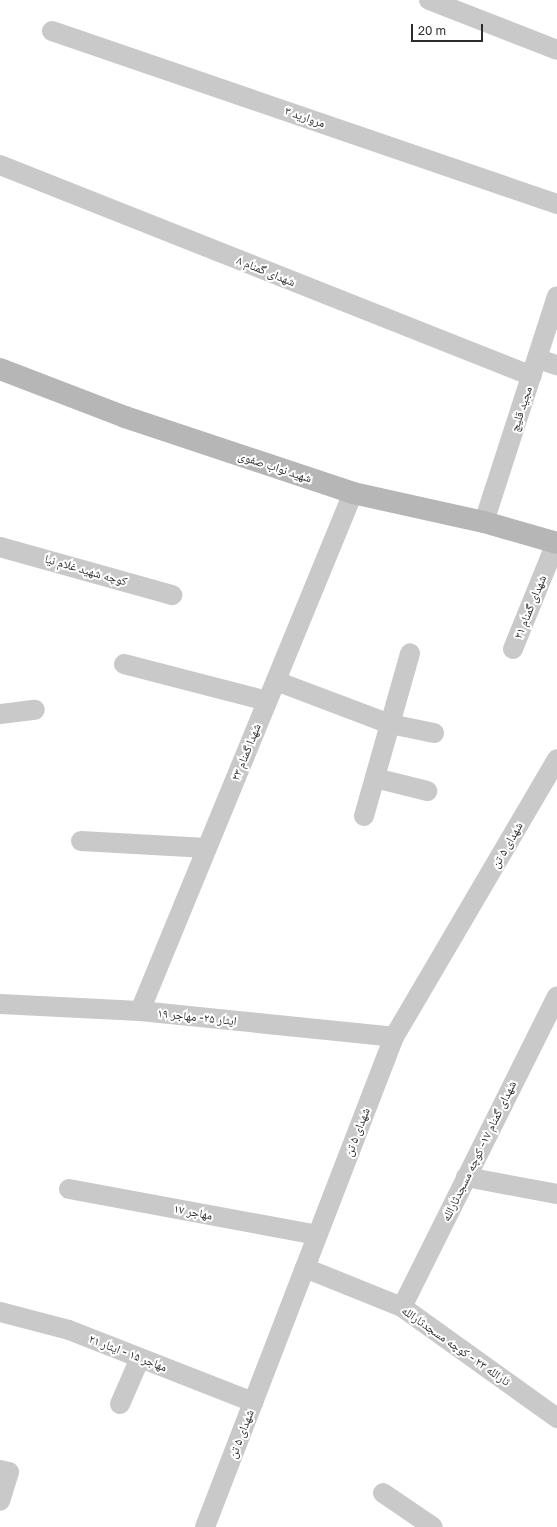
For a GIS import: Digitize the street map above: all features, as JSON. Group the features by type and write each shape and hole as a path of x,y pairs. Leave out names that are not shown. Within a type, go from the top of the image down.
{"street":[{"path":"429,0 557,50"},
{"name":"مروارید ۳","path":"52,30 557,204"},
{"name":"شهدای گمنام ۸","path":"0,165 535,367 557,364"},
{"name":"مجید قلیچ","path":"484,522 557,296"},
{"name":"شهید نواب صفوی","path":"0,369 125,417 353,493 484,522 556,543"},
{"name":"شهدا گمنام ۲۳","path":"140,1011 353,493"},
{"name":"شهدای گمنام ۲۱","path":"513,648 556,543"},
{"name":"کوچه شهید غلام نیا","path":"0,547 172,595"},
{"path":"364,816 410,653"},
{"path":"124,664 267,701"},
{"path":"276,681 390,724 434,733"},
{"path":"0,714 35,710"},
{"name":"شهدای ۵ تن","path":"205,1527 394,1037 557,759"},
{"path":"375,778 427,792"},
{"path":"81,841 207,848"},
{"name":"شهدای گمنام ۱۷- كوچه مسجدثارالله","path":"402,1307 557,996"},
{"name":"ایثار ۲۵- مهاجر ۱۹","path":"0,1004 140,1011 394,1037"},
{"path":"466,1178 557,1194"},
{"name":"مهاجر ۱۷","path":"70,1189 317,1235"},
{"name":"ثارالله ۲۳ - كوچه مسجدثارالله","path":"305,1268 402,1307 557,1418"},
{"name":"مهاجر ۱۵ - ایثار ۲۱","path":"0,1312 69,1330 253,1402"},
{"path":"120,1404 140,1358"},
{"path":"0,1470 9,1472 0,1501"},
{"path":"383,1492 425,1524"}]}
